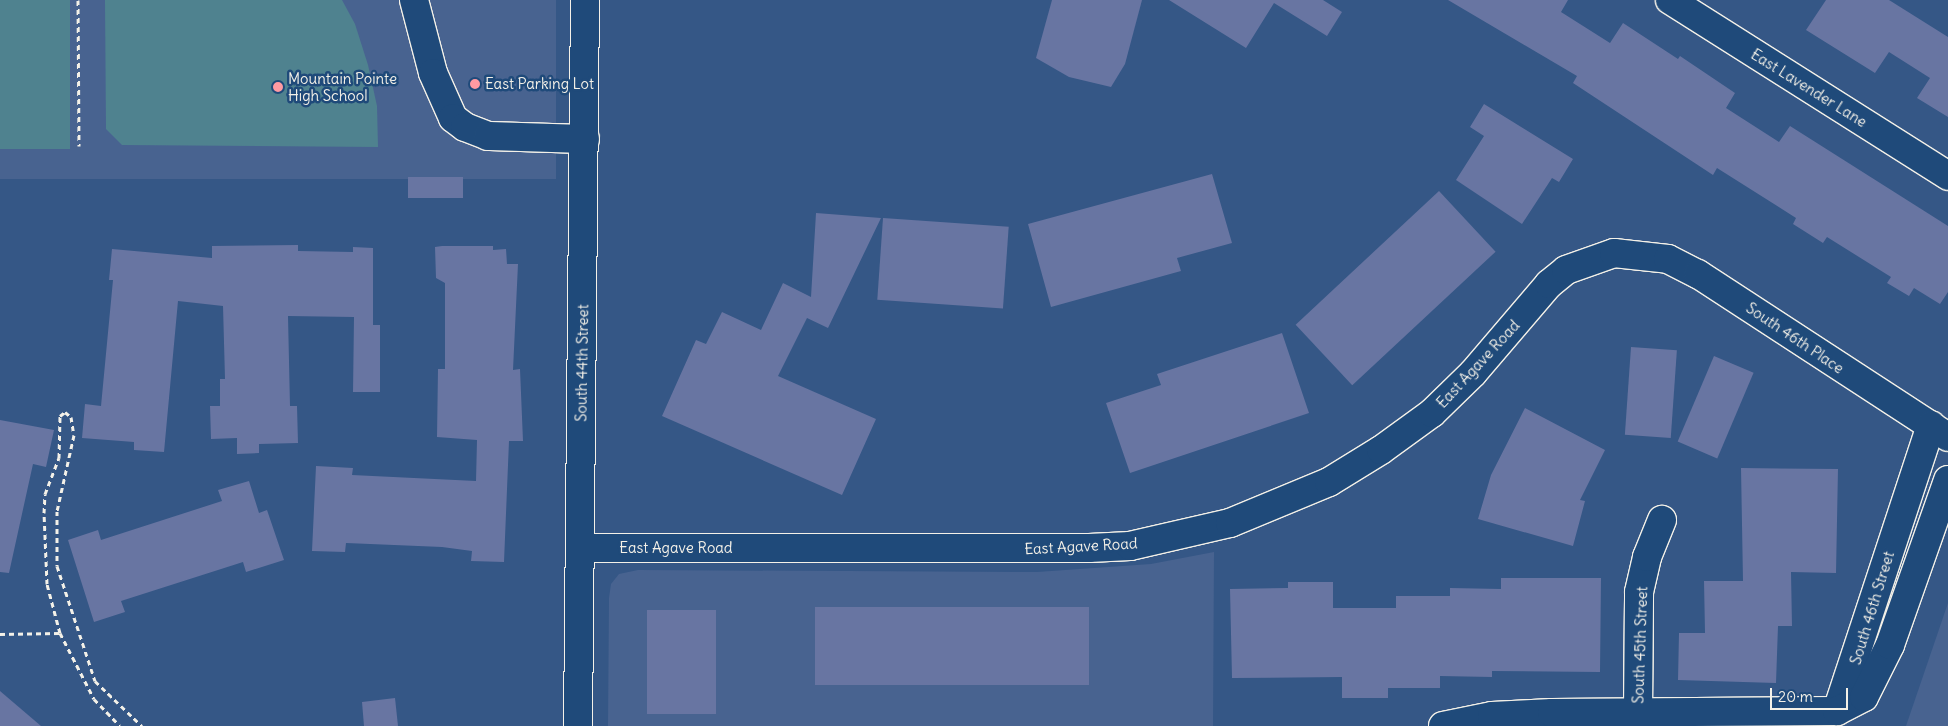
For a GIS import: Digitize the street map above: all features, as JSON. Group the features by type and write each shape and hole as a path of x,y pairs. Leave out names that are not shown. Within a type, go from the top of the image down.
{"street":[{"path":"414,0 438,87 459,122 488,136 585,140"},
{"name":"South 44th Street","path":"578,726 585,0"},
{"name":"East Lavender Lane","path":"1670,0 1948,176"},
{"name":"East Agave Road","path":"580,548 1089,548 1130,546 1230,523 1329,482 1424,418 1473,373 1549,284 1566,270 1614,253 1636,253"},
{"name":"South 46th Place","path":"1636,253 1668,258 1698,274 1939,431"},
{"name":"South 46th Street","path":"1837,710 1939,431"},
{"name":"South 46th Street","path":"1837,710 1864,697 1890,645 1948,480"},
{"name":"South 45th Street","path":"1638,713 1639,592 1647,557 1662,520"},
{"path":"1444,726 1492,716 1837,710"}],"path":[{"path":"78,0 79,146"},
{"path":"120,726 94,699 60,633 47,584 45,494 59,458 60,416 65,412 72,417 74,435 57,511 57,566 95,681 142,726"},
{"path":"0,634 60,633"}],"shaded area":[{"name":"Mountain Pointe High School","path":"0,0 556,0 556,179 0,179"},
{"path":"1214,552 1213,726 608,726 609,598 611,584 619,574 638,570 1037,572 1151,564"},
{"path":"1948,603 1948,726 1906,726"}],"green space":[{"path":"0,0 70,0 70,149 0,149"},
{"path":"105,0 342,0 355,24 368,65 377,106 378,147 122,145 106,129"}],"building":[{"path":"1052,0 1142,0 1125,64 1111,87 1069,77 1036,58"},
{"path":"1169,0 1323,0 1342,12 1327,36 1274,3 1246,48"},
{"path":"1448,0 1568,0 1561,12 1610,43 1623,23 1678,59 1680,56 1735,93 1726,108 1779,142 1790,126 1948,226 1948,292 1940,304 1914,288 1909,296 1887,283 1891,277 1827,237 1823,243 1793,224 1796,218 1717,168 1713,175 1573,83 1577,76"},
{"path":"1826,0 1889,0 1948,37 1948,117 1917,98 1930,78 1889,52 1875,73 1806,30"},
{"path":"1484,104 1573,159 1559,182 1552,178 1522,224 1456,180 1484,136 1470,127"},
{"path":"1212,174 1232,243 1177,258 1181,271 1051,307 1028,224"},
{"path":"408,177 463,177 463,198 408,198"},
{"path":"1439,191 1496,252 1352,385 1296,325"},
{"path":"816,213 881,218 828,328 807,318 778,376 876,419 842,495 662,416 696,340 706,344 722,312 761,330 783,283 811,297"},
{"path":"883,218 1009,227 1003,309 877,300"},
{"path":"298,245 298,251 353,252 353,247 373,248 373,325 380,325 380,392 353,392 354,317 288,316 290,406 297,406 298,443 259,444 259,453 237,454 237,438 211,439 210,406 220,406 220,379 225,379 223,306 178,301 164,452 134,450 134,442 82,438 85,404 101,406 113,280 109,280 112,249 212,258 212,246"},
{"path":"493,246 493,250 506,249 507,264 518,264 513,370 520,369 523,441 509,441 504,562 471,561 472,551 442,547 346,543 345,552 312,551 316,466 353,468 352,475 476,481 477,440 437,437 438,369 445,369 445,283 436,278 435,247"},
{"path":"1282,333 1309,413 1130,473 1106,403 1161,385 1157,374"},
{"path":"1631,347 1677,350 1671,438 1625,435"},
{"path":"1714,356 1754,373 1717,458 1678,442"},
{"path":"1525,408 1605,450 1580,500 1585,501 1573,546 1478,519 1491,475"},
{"path":"0,420 54,430 46,467 33,464 9,573 0,572"},
{"path":"1741,468 1838,469 1836,573 1791,572 1792,626 1778,626 1776,683 1678,680 1679,633 1705,633 1704,581 1743,581"},
{"path":"249,481 259,513 267,510 284,560 246,572 243,562 121,601 125,612 94,622 68,540 98,530 101,540 222,501 218,490"},
{"path":"1501,578 1601,578 1600,672 1492,671 1492,677 1440,676 1440,688 1388,688 1388,698 1342,698 1342,677 1232,678 1230,589 1288,588 1288,582 1333,582 1333,608 1396,608 1396,596 1450,596 1450,588 1501,589"},
{"path":"815,607 1089,607 1089,685 815,685"},
{"path":"647,610 716,610 716,714 647,714"},
{"path":"0,691 41,726 0,726"},
{"path":"395,698 398,726 364,726 362,702"}],"place":[{"name":"East Parking Lot","path":"475,84"},
{"name":"Mountain Pointe High School","path":"278,87"}]}
